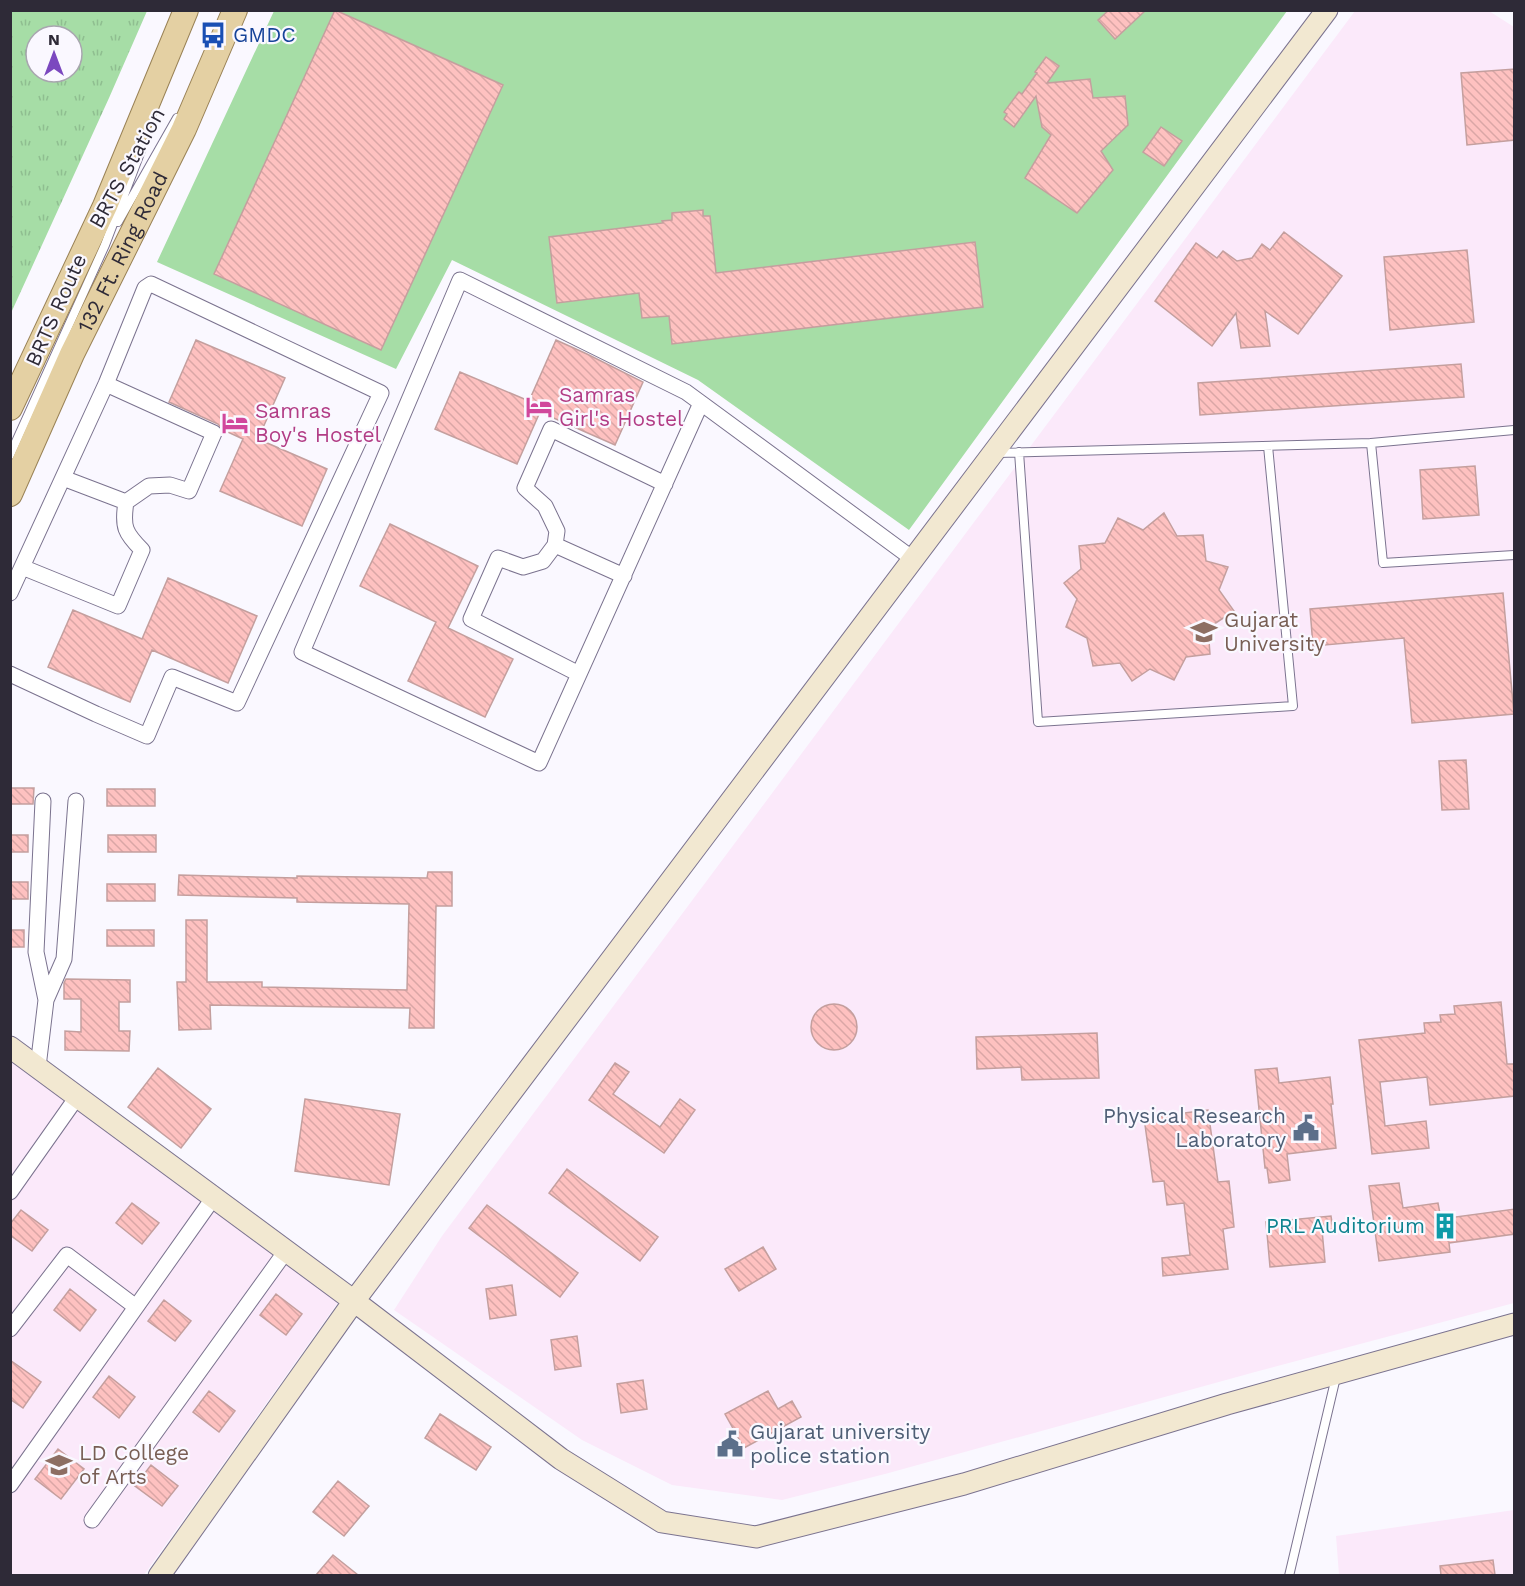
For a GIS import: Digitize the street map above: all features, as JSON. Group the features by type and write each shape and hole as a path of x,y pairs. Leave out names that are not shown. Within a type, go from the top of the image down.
{"main road":[{"name":"132 Ft. Ring Road","path":"10,408 105,206 186,10"},
{"name":"132 Ft. Ring Road","path":"10,494 72,354 184,129 235,10"}],"street":[{"path":"159,1575 354,1301 1327,10"},
{"path":"701,403 539,763 302,652 460,280 686,392 701,403 913,559"},
{"path":"10,592 106,384 145,288 151,284 381,393 237,703 172,677 147,736 10,674"},
{"path":"22,567 118,606 142,550 129,537 124,519 126,502 149,486 170,486 189,491 214,433 106,384"},
{"path":"579,674 471,619 498,558 523,567 543,561 555,545 557,531 545,506 525,488 551,429 665,484"},
{"path":"63,478 126,502"},
{"path":"555,545 624,576"},
{"path":"43,801 36,952 46,1000"},
{"path":"38,1067 46,1000 64,959 76,801"},
{"path":"10,1047 354,1301 561,1459 662,1522 756,1537 964,1484 1227,1404 1515,1324"},
{"path":"10,1192 77,1097"},
{"path":"10,1485 214,1197"},
{"path":"92,1520 286,1251"},
{"path":"10,1329 67,1255 136,1307"}],"lane":[{"name":"BRTS Station","path":"105,245 183,105"},
{"name":"BRTS Station","path":"105,245 145,139"},
{"name":"BRTS Route","path":"10,455 105,245"},
{"path":"993,453 1371,443 1515,430"},
{"path":"1371,443 1383,563 1515,555"},
{"path":"1018,452 1038,722 1293,706 1268,446"},
{"path":"1289,1575 1337,1373"}],"shaded area":[{"name":"Gujarat University","path":"1355,11 1489,11 1514,27 1514,1303 782,1500 672,1485 582,1440 394,1310 442,1236"},
{"path":"10,1061 339,1301 144,1575 11,1575"},
{"path":"1514,1510 1514,1575 1339,1575 1336,1536"}],"green space":[{"path":"11,10 147,11 11,313"},
{"path":"274,11 1287,11 909,530 698,380 452,260 396,369 157,262"}],"building":[{"path":"335,10 503,85 381,350 214,274"},
{"path":"1109,10 1146,10 1115,39 1098,20"},
{"path":"1046,57 1059,66 1047,83 1090,79 1093,98 1125,96 1128,125 1101,151 1113,170 1077,213 1025,178 1051,135 1042,127 1036,96 1014,127 1004,119 1007,114 1004,112 1019,92 1022,94"},
{"path":"1515,69 1515,140 1467,145 1461,73"},
{"path":"1161,127 1182,141 1164,166 1143,152"},
{"path":"703,210 703,216 710,216 716,273 975,242 983,307 672,344 669,316 642,318 639,293 557,303 549,237 663,223 662,221 672,220 672,213"},
{"path":"1284,232 1342,276 1298,334 1265,311 1270,346 1241,348 1236,313 1212,346 1155,301 1196,243 1217,258 1223,251 1237,261 1252,258 1262,244 1270,250"},
{"path":"1467,250 1474,322 1390,330 1384,257"},
{"name":"Samras Boy's Hostel","path":"196,340 285,378 258,439 327,469 302,526 220,491 243,439 223,430 218,424 169,402"},
{"name":"Samras Girl's Hostel","path":"556,340 643,382 615,445 540,412 517,464 435,429 460,372 529,401"},
{"path":"1461,364 1464,397 1200,415 1198,383"},
{"path":"1475,466 1479,515 1423,519 1420,470"},
{"path":"1164,513 1177,536 1203,535 1206,561 1228,567 1219,590 1234,611 1208,628 1210,654 1186,657 1174,680 1150,669 1132,681 1120,663 1093,666 1087,638 1066,627 1077,599 1064,583 1081,569 1079,546 1105,543 1118,518 1143,530"},
{"path":"390,524 478,566 448,628 513,659 485,717 408,681 436,622 360,586"},
{"path":"168,578 257,616 228,683 152,650 130,702 48,667 73,610 142,639"},
{"path":"1503,593 1514,714 1412,723 1404,638 1313,646 1310,609"},
{"path":"1466,760 1469,809 1442,810 1439,761"},
{"path":"10,788 34,788 33,804 10,804"},
{"path":"107,789 155,789 155,806 107,806"},
{"path":"10,835 28,835 28,852 10,852"},
{"path":"108,835 156,835 156,852 108,852"},
{"path":"428,872 452,872 452,906 436,906 434,1028 409,1028 410,1008 210,1005 211,1029 179,1030 177,982 186,982 186,920 207,920 207,982 262,982 262,987 407,990 409,904 297,902 297,898 178,895 179,875 427,878"},
{"path":"10,882 28,882 28,899 10,899"},
{"path":"107,884 155,884 155,901 107,901"},
{"path":"10,930 24,930 24,947 10,947"},
{"path":"107,930 154,930 154,946 107,946"},
{"path":"66,979 130,980 130,1002 119,1002 119,1031 130,1031 129,1051 65,1050 65,1031 81,1032 81,999 64,999"},
{"path":"1501,1002 1507,1064 1515,1064 1515,1096 1430,1105 1427,1077 1380,1082 1385,1126 1426,1121 1429,1148 1372,1154 1359,1040 1425,1033 1424,1023 1441,1022 1440,1015 1455,1014 1454,1006"},
{"path":"834,1004 850,1011 857,1027 850,1043 834,1050 818,1043 811,1027 818,1011"},
{"path":"1097,1033 1099,1078 1022,1080 1021,1067 977,1069 976,1037"},
{"path":"615,1063 629,1072 613,1094 660,1127 680,1099 695,1110 664,1153 589,1100"},
{"path":"158,1068 211,1109 181,1148 128,1107"},
{"path":"1277,1068 1279,1083 1330,1077 1336,1148 1287,1154 1290,1180 1269,1183 1267,1168 1265,1168 1255,1070"},
{"path":"305,1099 400,1114 389,1185 295,1171"},
{"path":"1208,1110 1218,1182 1229,1181 1234,1227 1223,1229 1228,1269 1163,1276 1162,1258 1190,1255 1184,1203 1167,1205 1164,1181 1153,1182 1144,1118"},
{"path":"567,1169 658,1237 640,1261 549,1193"},
{"name":"PRL Auditorium","path":"1399,1183 1403,1208 1438,1203 1441,1219 1515,1209 1515,1234 1449,1243 1450,1252 1379,1261 1369,1186"},
{"path":"132,1203 159,1223 142,1244 116,1223"},
{"path":"487,1205 578,1273 560,1297 469,1228"},
{"path":"21,1210 48,1230 32,1251 10,1235 10,1224"},
{"path":"1331,1216 1333,1229 1322,1230 1325,1262 1270,1267 1266,1222"},
{"path":"763,1247 776,1269 739,1291 725,1269"},
{"path":"512,1285 516,1315 490,1319 486,1289"},
{"path":"70,1289 96,1310 80,1331 54,1310"},
{"path":"276,1294 302,1314 286,1335 260,1315"},
{"path":"164,1300 191,1321 175,1341 148,1321"},
{"path":"577,1336 581,1366 555,1370 551,1340"},
{"path":"10,1360 41,1382 23,1408 10,1399"},
{"path":"109,1376 135,1397 119,1418 93,1397"},
{"path":"643,1380 647,1409 621,1413 617,1384"},
{"path":"209,1391 235,1411 219,1432 193,1412"},
{"path":"768,1391 778,1409 792,1401 801,1417 744,1448 725,1414"},
{"path":"440,1414 491,1447 476,1470 425,1438"},
{"path":"58,1449 84,1469 61,1499 35,1479"},
{"path":"151,1465 178,1486 162,1506 135,1486"},
{"path":"338,1481 369,1506 344,1536 313,1512"},
{"path":"333,1555 358,1575 316,1575"},
{"path":"1493,1560 1495,1575 1441,1575 1440,1566"}],"place":[{"name":"GMDC","path":"213,35"},
{"name":"Samras Girl's Hostel","path":"539,407"},
{"name":"Samras Boy's Hostel","path":"235,423"},
{"name":"Gujarat University","path":"1204,632"},
{"name":"Physical Research Laboratory","path":"1306,1128"},
{"name":"PRL Auditorium","path":"1445,1226"},
{"name":"Gujarat university police station","path":"730,1444"},
{"name":"LD College of Arts","path":"59,1465"}]}
